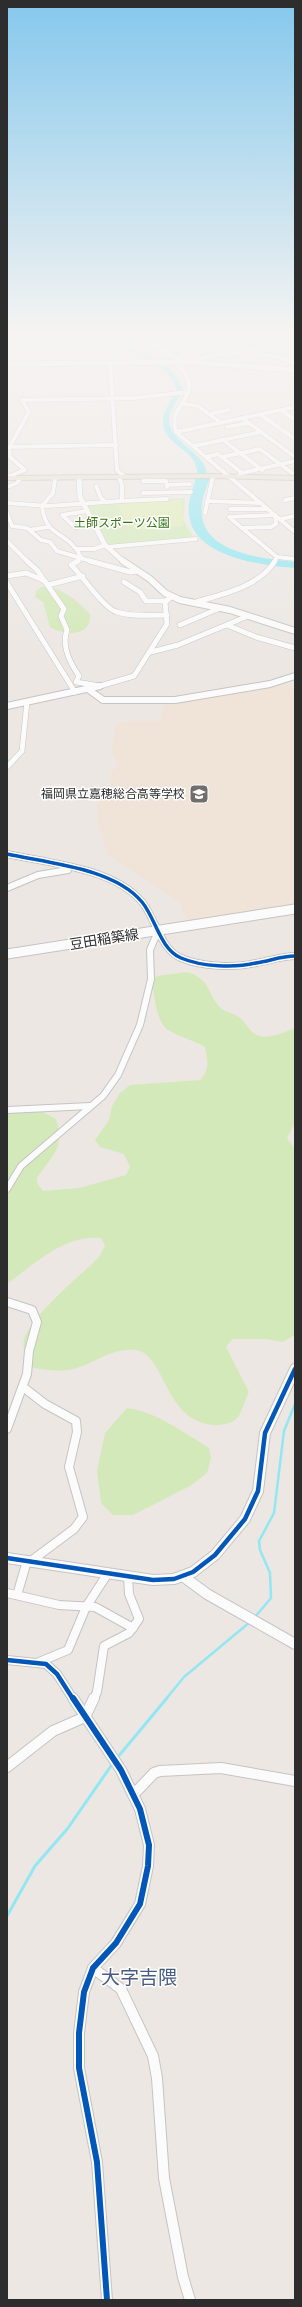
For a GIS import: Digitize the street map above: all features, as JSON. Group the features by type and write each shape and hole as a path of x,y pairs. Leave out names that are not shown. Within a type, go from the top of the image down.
{"main road":[{"path":"7,477 20,479 122,477 143,479 240,475 294,476"},
{"name":"豆田稲築線","path":"7,954 295,909"}],"street":[{"path":"190,443 295,532"},
{"path":"194,446 210,443"},
{"path":"226,443 265,472"},
{"path":"275,443 295,457"},
{"path":"7,477 25,470 9,458 9,447 116,445 117,470 122,477 121,501"},
{"path":"255,446 294,476"},
{"path":"222,457 260,449"},
{"path":"206,457 218,454 240,475 295,461"},
{"path":"188,498 190,484 194,476"},
{"path":"205,513 212,476"},
{"path":"79,478 79,494 106,546 113,554 138,571 171,597 193,604 220,608 295,631"},
{"path":"7,487 17,483 20,479"},
{"path":"55,479 53,493 42,506 42,519 48,528 69,540 81,557"},
{"path":"143,501 143,479 166,481 167,486 190,484"},
{"path":"96,486 101,498 106,502"},
{"path":"144,493 190,492"},
{"path":"285,500 295,498"},
{"path":"7,503 42,506 167,499"},
{"path":"207,501 261,503"},
{"path":"230,509 268,509"},
{"path":"87,511 62,515 76,528 94,525"},
{"path":"7,513 12,526 29,530 48,528"},
{"path":"242,528 271,527 276,524 276,515"},
{"path":"276,515 229,517 277,558 295,559"},
{"path":"280,519 295,516"},
{"path":"29,530 41,540 50,542 57,551 130,572 138,571"},
{"path":"76,549 196,539"},
{"path":"7,541 28,560 64,609 61,616 66,630 64,638 70,662 79,676 76,682 100,686"},
{"path":"81,557 81,559 71,565 83,576 98,597 115,612 138,616 167,615"},
{"path":"193,604 250,583 273,567 277,558"},
{"path":"7,576 24,573 47,584 83,576"},
{"path":"124,582 140,592 146,601 166,601 171,597"},
{"path":"7,583 75,692"},
{"path":"7,706 88,689 134,676 168,624 166,601"},
{"path":"180,625 220,608"},
{"path":"151,652 178,645 248,616"},
{"path":"227,625 295,648"},
{"path":"88,689 95,696 103,700 159,702 270,684 292,678 295,684"},
{"path":"7,767 22,751 26,702"},
{"path":"7,855 102,876 134,894 143,903 158,931 161,940 173,952 190,961 241,965 254,964 275,957 295,956"},
{"path":"7,888 38,875 72,869"},
{"path":"7,1189 20,1166 48,1145 103,1096 118,1074 140,1024 151,979 150,950 158,931"},
{"path":"7,1110 90,1106"},
{"path":"7,1302 26,1307 35,1314 36,1328 29,1351 27,1374 7,1429"},
{"path":"7,1558 128,1576 160,1579 184,1577 206,1562 228,1539 245,1518 256,1498 262,1471 263,1440 295,1369"},
{"path":"17,1595 29,1561 45,1548 78,1527 83,1517 69,1467 77,1432 76,1421 45,1404 23,1387"},
{"path":"39,1662 68,1650 87,1606 108,1573"},
{"path":"85,1717 97,1692 104,1646 122,1638 133,1628 139,1619 138,1613 129,1594 128,1576"},
{"path":"184,1577 207,1594 295,1644"},
{"path":"7,1593 59,1605 87,1606 100,1609 133,1628"},
{"path":"7,1660 39,1662 46,1664 57,1674 121,1770 134,1794 142,1815 149,1845 148,1866 140,1904 116,1943 93,1968 84,1992 79,2033 79,2068 97,2162 107,2300"},
{"path":"7,1767 54,1729 69,1721 85,1717"},
{"path":"134,1794 154,1773 160,1771 221,1768 295,1781"},
{"path":"93,1968 120,1990 153,2056 157,2078 164,2178 183,2277 190,2300"}],"shaded area":[{"name":"福岡県立嘉穂総合高等学校","path":"287,684 295,691 295,905 189,921 182,912 181,903 108,855 97,821 97,805 111,784 110,775 118,764 111,749 117,723 134,721 160,721 164,705"}],"green space":[{"name":"土師スポーツ公園","path":"185,498 183,520 194,538 109,546 86,505"},
{"path":"182,500 183,526 139,530 128,526 118,504"},
{"path":"41,587 49,587 62,591 79,604 90,614 87,627 82,631 70,633 50,627 43,602 35,597 36,591"},
{"path":"187,972 201,979 217,1004 222,1009 239,1017 256,1035 267,1037 273,1036 295,1028 295,1123 287,1138 295,1149 295,1335 283,1342 266,1339 233,1339 226,1347 249,1392 238,1417 234,1421 219,1425 199,1422 186,1413 176,1402 153,1363 145,1354 135,1350 112,1353 71,1370 53,1370 29,1367 24,1347 24,1340 28,1330 46,1308 99,1257 105,1246 101,1238 88,1238 63,1246 39,1260 7,1284 7,1108 43,1112 56,1119 59,1138 58,1145 56,1151 37,1178 37,1183 43,1191 79,1188 126,1175 130,1167 124,1154 100,1147 95,1140 109,1120 112,1106 120,1093 130,1085 200,1080 207,1068 205,1047 164,1027 155,1001 152,982 157,976"},
{"path":"127,1408 147,1413 180,1430 209,1448 211,1458 207,1473 190,1486 133,1515 113,1515 101,1503 97,1471 105,1433"}],"water":[{"path":"196,478 210,478 203,497 202,516 206,529 214,539 240,552 254,556 295,562 295,568 250,562 218,551 205,543 195,533 189,515 190,499"}],"waterway":[{"path":"179,443 196,458 201,466 203,476 200,489"},
{"path":"255,1617 271,1598 270,1573 260,1550 259,1541 274,1513 284,1431 295,1404"},
{"path":"166,1699 184,1677 250,1622"},
{"path":"117,1758 167,1698"},
{"path":"7,1916 35,1866 68,1828 113,1763"}],"cycle path":[{"path":"7,854 101,875 112,880 142,902 167,945 181,958 191,961 222,965 238,965 253,964 295,956"},
{"path":"7,1558 153,1580 184,1577 204,1565 236,1531 252,1507 256,1498 259,1484 262,1448 265,1433 272,1415 295,1369"},
{"path":"7,1660 46,1664 57,1674 121,1770 140,1809 149,1845 148,1866 140,1904 116,1943 93,1968 84,1992 79,2033 79,2068 97,2162 107,2300"}],"place":[{"name":"福岡県立嘉穂総合高等学校","path":"199,794"}],"district":[{"name":"大字吉隈","path":"139,1977"}]}
